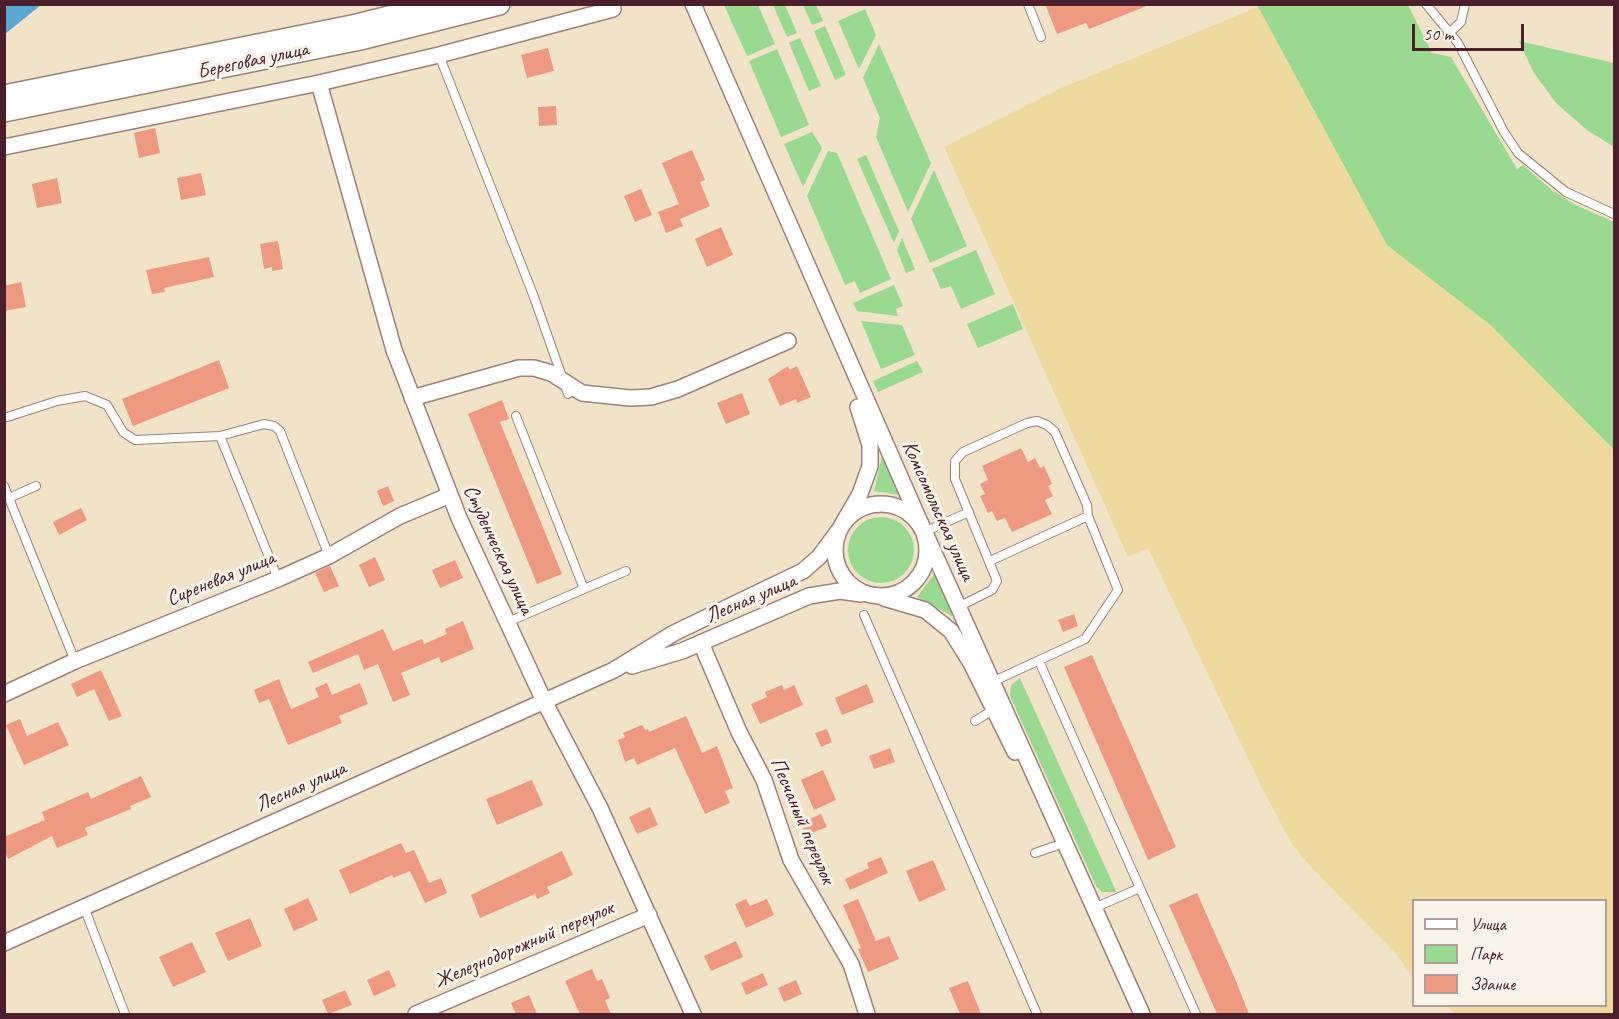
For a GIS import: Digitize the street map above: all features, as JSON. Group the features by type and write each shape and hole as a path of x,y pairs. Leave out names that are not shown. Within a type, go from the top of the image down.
{"main road":[{"name":"Береговая улица","path":"4,96 345,27 440,4"},
{"name":"Береговая улица","path":"4,111 360,39 499,4"}],"street":[{"name":"Комсомольская улица","path":"693,4 923,531 1142,1014"},
{"path":"4,147 318,83 439,55 613,9"},
{"name":"Студенческая улица","path":"318,83 367,262 412,398 450,495 544,701 600,808 693,1014"},
{"name":"Комсомольская улица","path":"799,250 824,329 863,420 870,445 870,466 865,484 840,528"},
{"path":"412,398 519,368 534,368 551,373 567,389 582,393 597,396 651,397 678,389 788,341"},
{"name":"Сиреневая улица","path":"4,694 75,661 278,579 329,556 393,519 450,495"},
{"path":"881,504 904,511 923,531 927,555 918,578 898,593 873,596 852,586 840,572 835,551 840,528 857,510 881,504"},
{"name":"Лесная улица","path":"4,943 614,670 674,633 803,571 819,557 840,528"},
{"name":"Лесная улица","path":"614,670 682,651 817,594 840,591 873,596"},
{"name":"Комсомольская улица","path":"873,596 914,606 943,623 966,655 1004,735 1040,789"},
{"name":"Песчаный переулок","path":"701,643 739,732 764,780 791,860 851,964 867,1014"},
{"name":"Железнодорожный переулок","path":"416,1014 649,915"}],"lane":[{"path":"1028,4 1041,37"},
{"path":"1426,4 1448,34 1458,43 1504,132 1518,153 1566,192 1614,214"},
{"path":"1448,34 1461,22 1466,4"},
{"path":"439,55 567,389"},
{"path":"4,418 57,401 85,396 107,405 123,432 135,440 220,436 264,424 274,426 280,431 329,556"},
{"path":"516,416 584,589"},
{"path":"958,607 992,590 997,581 953,473 959,456 1017,427 1036,421 1047,425 1055,432 1087,505 1088,516 1118,590 1084,639 992,682"},
{"path":"220,436 278,579"},
{"path":"4,486 75,661"},
{"path":"9,498 36,486"},
{"path":"923,531 969,512"},
{"path":"990,561 1088,516"},
{"path":"508,622 626,571"},
{"path":"864,615 1036,1014"},
{"path":"1039,661 1196,1014"},
{"path":"975,721 993,711"},
{"path":"1035,853 1064,843"},
{"path":"1094,908 1140,888"},
{"path":"84,907 125,1014"}],"green space":[{"path":"724,5 758,5 775,44 747,56"},
{"path":"773,5 785,5 797,33 787,37"},
{"path":"803,5 816,5 823,21 812,25"},
{"path":"1257,5 1408,5 1432,53 1451,57 1517,169 1523,165 1553,191 1574,204 1614,222 1614,450 1489,324 1387,246"},
{"path":"865,9 876,35 859,69 838,21"},
{"path":"825,26 846,75 835,80 814,31"},
{"path":"800,38 821,86 809,91 789,43"},
{"path":"1519,41 1614,63 1614,147 1587,130 1556,103 1534,73"},
{"path":"879,44 931,163 908,212 876,137 880,118 863,78"},
{"path":"777,49 809,125 781,137 749,61"},
{"path":"812,132 822,148 803,187 784,144"},
{"path":"828,151 837,153 891,279 860,293 855,281 845,285 807,196"},
{"path":"866,155 899,231 894,243 857,159"},
{"path":"934,170 967,246 930,263 911,219"},
{"path":"902,238 915,269 906,273 897,250"},
{"path":"976,250 995,294 961,309 951,286 941,289 932,269"},
{"path":"894,285 903,306 896,309 898,316 857,311 853,303"},
{"path":"1013,304 1023,329 978,348 967,324"},
{"path":"861,321 902,325 915,355 881,369"},
{"path":"917,361 923,372 878,392 873,381"},
{"path":"883,456 900,495 874,491"},
{"path":"887,517 905,526 912,537 914,550 912,563 905,574 894,581 875,583 857,574 850,563 848,544 857,526 868,519"},
{"path":"935,573 953,613 952,616 917,597"},
{"path":"1020,678 1116,892 1102,892 1096,886 1010,696 1011,685"}],"sand":[{"path":"1258,7 1387,245 1489,324 1614,450 1614,1014 1457,1014 1447,1007 1607,1007 1607,899 1412,899 1412,977 1398,956 1293,846 1264,792 1148,548 1128,557 944,147 1061,88"}],"water":[{"path":"5,4 41,4 41,5 5,34"}],"building":[{"path":"1045,4 1149,5 1089,29 1086,23 1057,34"},
{"path":"548,48 554,71 527,78 521,55"},
{"path":"556,106 557,125 539,126 538,107"},
{"path":"155,128 160,153 139,158 134,133"},
{"path":"692,150 705,180 700,182 710,206 680,219 683,226 666,233 658,212 679,204 662,163"},
{"path":"201,173 206,195 181,200 177,178"},
{"path":"57,178 62,203 37,208 32,184"},
{"path":"641,189 652,215 635,222 624,196"},
{"path":"721,227 733,255 707,267 695,239"},
{"path":"278,241 283,269 272,271 272,267 264,269 260,244"},
{"path":"209,257 214,277 164,288 165,292 152,294 146,270"},
{"path":"21,282 26,307 4,311 4,286"},
{"path":"219,360 229,388 133,426 122,399"},
{"path":"788,366 789,370 797,366 811,397 797,403 796,399 780,406 768,379"},
{"path":"742,393 750,414 726,424 717,403"},
{"path":"502,400 509,419 500,422 562,574 537,584 468,414"},
{"path":"1021,448 1028,462 1035,458 1040,468 1044,466 1052,484 1048,486 1053,496 1045,500 1052,514 1012,532 1005,518 997,521 992,511 988,513 980,496 985,494 980,484 988,480 982,466"},
{"path":"388,486 394,501 383,506 377,491"},
{"path":"81,508 87,520 59,535 53,522"},
{"path":"375,557 385,580 369,587 359,565"},
{"path":"455,560 463,578 440,588 432,570"},
{"path":"330,566 339,586 324,592 315,573"},
{"path":"1074,614 1078,626 1063,632 1058,620"},
{"path":"463,621 474,649 441,663 439,657 401,673 410,695 393,702 378,664 364,670 358,654 313,673 308,662 383,629 393,651 422,639 424,644 447,634 445,629"},
{"path":"1092,655 1176,847 1148,860 1064,667"},
{"path":"101,670 122,716 109,721 94,689 77,697 71,684"},
{"path":"279,679 291,709 319,697 315,688 327,683 332,695 360,683 368,704 339,716 342,723 288,745 269,699 259,703 254,690"},
{"path":"867,684 874,702 842,715 835,698"},
{"path":"782,685 784,690 794,685 803,705 760,724 751,704 767,697 765,692"},
{"path":"686,716 702,753 717,746 733,788 725,791 730,803 705,814 675,748 637,765 634,758 625,762 618,740 625,737 623,733 642,725 649,732"},
{"path":"20,719 27,736 58,722 69,745 24,765 6,725"},
{"path":"827,729 832,742 821,747 815,733"},
{"path":"890,748 895,762 874,769 869,756"},
{"path":"823,770 836,800 814,810 801,780"},
{"path":"141,776 151,797 130,806 131,809 85,828 88,835 57,848 52,836 8,859 4,850 4,837 45,820 42,812 88,792 91,799"},
{"path":"532,780 543,805 497,825 486,799"},
{"path":"650,807 658,825 637,834 629,817"},
{"path":"821,814 827,827 806,835 800,823"},
{"path":"401,843 406,853 414,850 429,883 441,878 447,893 425,903 410,871 393,878 392,875 350,894 339,870"},
{"path":"562,851 573,875 547,887 550,893 537,899 535,894 480,918 471,895"},
{"path":"881,857 888,873 850,890 845,879 869,868 867,863"},
{"path":"933,860 946,890 919,902 906,871"},
{"path":"1197,893 1249,1014 1217,1014 1169,905"},
{"path":"308,898 318,920 294,931 284,909"},
{"path":"746,899 750,906 767,899 774,915 746,928 735,904"},
{"path":"858,899 876,941 889,936 899,959 868,972 858,949 861,948 843,905"},
{"path":"250,918 262,946 228,961 215,933"},
{"path":"736,941 743,957 711,971 704,956"},
{"path":"192,942 206,972 173,987 159,957"},
{"path":"592,969 597,981 602,979 610,998 605,1000 611,1014 580,1014 565,981"},
{"path":"389,970 396,986 374,996 367,980"},
{"path":"763,973 768,985 746,995 741,983"},
{"path":"796,980 802,994 784,1002 778,988"},
{"path":"968,981 981,1014 960,1014 949,988"},
{"path":"345,990 352,1005 328,1014 322,1000"},
{"path":"529,995 537,1014 516,1014 511,1003"}]}
